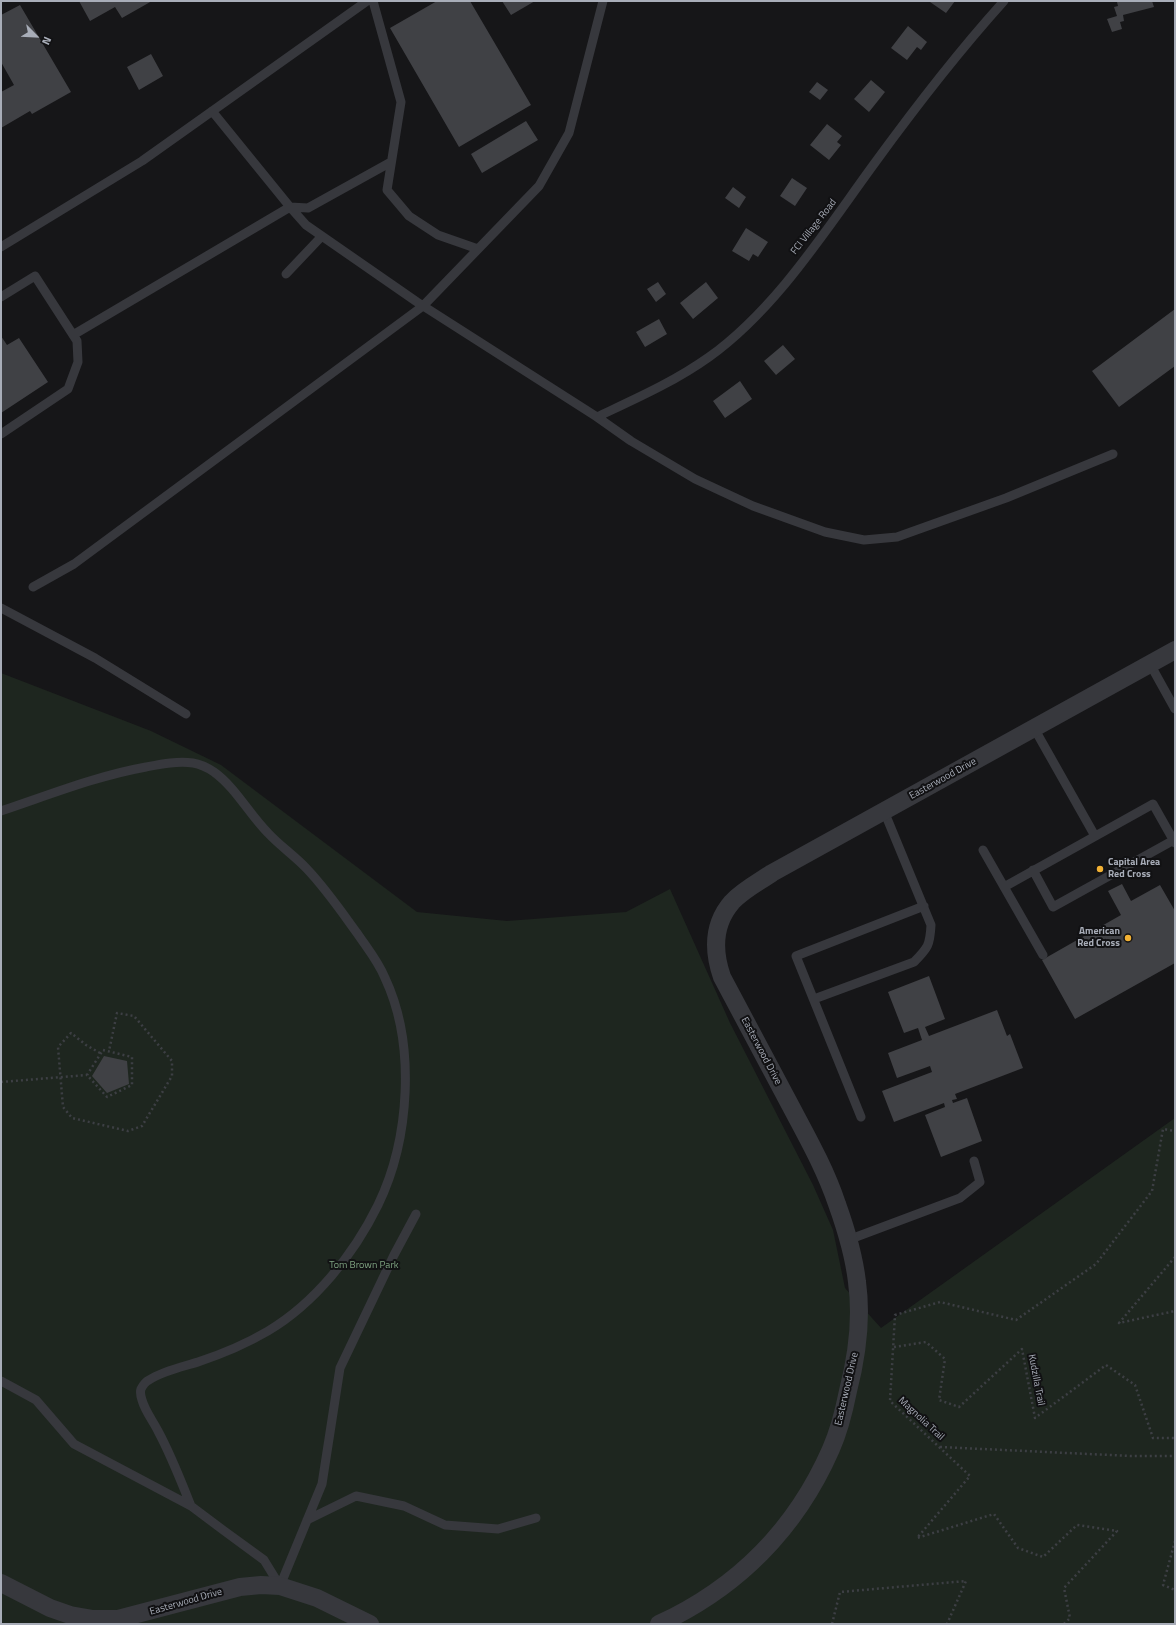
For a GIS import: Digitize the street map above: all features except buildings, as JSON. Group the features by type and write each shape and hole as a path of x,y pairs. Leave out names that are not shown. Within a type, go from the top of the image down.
{"street":[{"name":"Easterwood Drive","path":"659,1624 681,1614 705,1600 736,1578 782,1531 803,1502 828,1455 842,1416 852,1375 857,1344 859,1310 857,1281 838,1204 823,1170 722,977 716,962 715,946 718,928 724,915 732,902 746,890 772,873 1175,650"},
{"name":"Easterwood Drive","path":"1,1583 44,1605 70,1614 118,1622 240,1587 261,1585 280,1586 317,1598 370,1624"}],"lane":[{"path":"1,247 142,161 367,1"},
{"path":"373,1 401,102 387,190 409,216 438,235 478,249"},
{"path":"33,587 80,559 423,306 539,186 569,133 603,1"},
{"name":"FCI Village Road","path":"597,417 677,377 704,360 739,332 758,314 777,293 837,216 874,164 978,30 1004,1"},
{"path":"212,111 306,225 423,306 597,417 631,441 695,479 753,506 825,532 864,540 897,537 1006,498 1113,454"},
{"path":"73,335 290,207 308,208 391,162"},
{"path":"286,274 322,236"},
{"path":"1,297 35,276 77,341 78,362 68,389 1,434"},
{"path":"1,608 95,658 186,714"},
{"path":"1150,664 1175,709"},
{"path":"1034,728 1095,836"},
{"path":"1,811 114,773 173,762 196,763 212,771 224,781 266,831 304,866 332,898 377,961 396,1005 404,1046 406,1079 404,1111 398,1145 387,1184 378,1205 361,1234 339,1266 322,1286 296,1311 270,1330 249,1342 149,1380 142,1386 140,1392 142,1402 159,1433 191,1506"},
{"path":"1004,886 1033,870 1095,836 1153,804 1174,841 1052,908 1033,870"},
{"path":"814,999 914,962 924,952 930,942 931,925 884,811"},
{"path":"983,850 1043,954"},
{"path":"861,1117 796,956 924,906"},
{"path":"848,1240 960,1198 980,1182 974,1161"},
{"path":"280,1586 322,1484 340,1368 394,1255 416,1214"},
{"path":"1,1381 36,1400 74,1444 191,1506 264,1560 280,1586"},
{"path":"307,1520 356,1496 404,1506 445,1525 498,1529 536,1518"}],"path":[{"path":"100,1053 70,1033 58,1047 64,1107 72,1118 128,1131 142,1126 172,1076 172,1061 134,1016 117,1013 110,1051"},
{"path":"103,1050 132,1057 132,1085 107,1097 87,1075 103,1050"},
{"path":"1,1082 87,1075"},
{"name":"Magnolia Trail","path":"1064,1624 1070,1618 1064,1588 1117,1531 1077,1525 1043,1557 1018,1548 994,1514 917,1538 970,1476 890,1401 896,1315 940,1302 1016,1320 1096,1264 1152,1191 1163,1129 1175,1131"},
{"path":"1175,1257 1119,1323 1175,1312"},
{"name":"Kudzilla Trail","path":"894,1347 926,1342 945,1359 939,1400 959,1407 1022,1349 1035,1418 1106,1365 1135,1385 1153,1438 1175,1438"},
{"path":"940,1447 1131,1456 1175,1456"},
{"path":"1175,1541 1163,1585 1175,1590"},
{"path":"832,1624 840,1592 966,1582 947,1624"}],"green space":[{"name":"Tom Brown Park","path":"1,673 151,731 221,765 417,912 507,921 626,912 670,889 730,1023 813,1185 833,1230 845,1288 881,1328 1175,1118 1175,1624 1,1624"}],"place":[{"name":"Capital Area Red Cross","path":"1100,869"},
{"name":"American Red Cross","path":"1128,938"}]}
